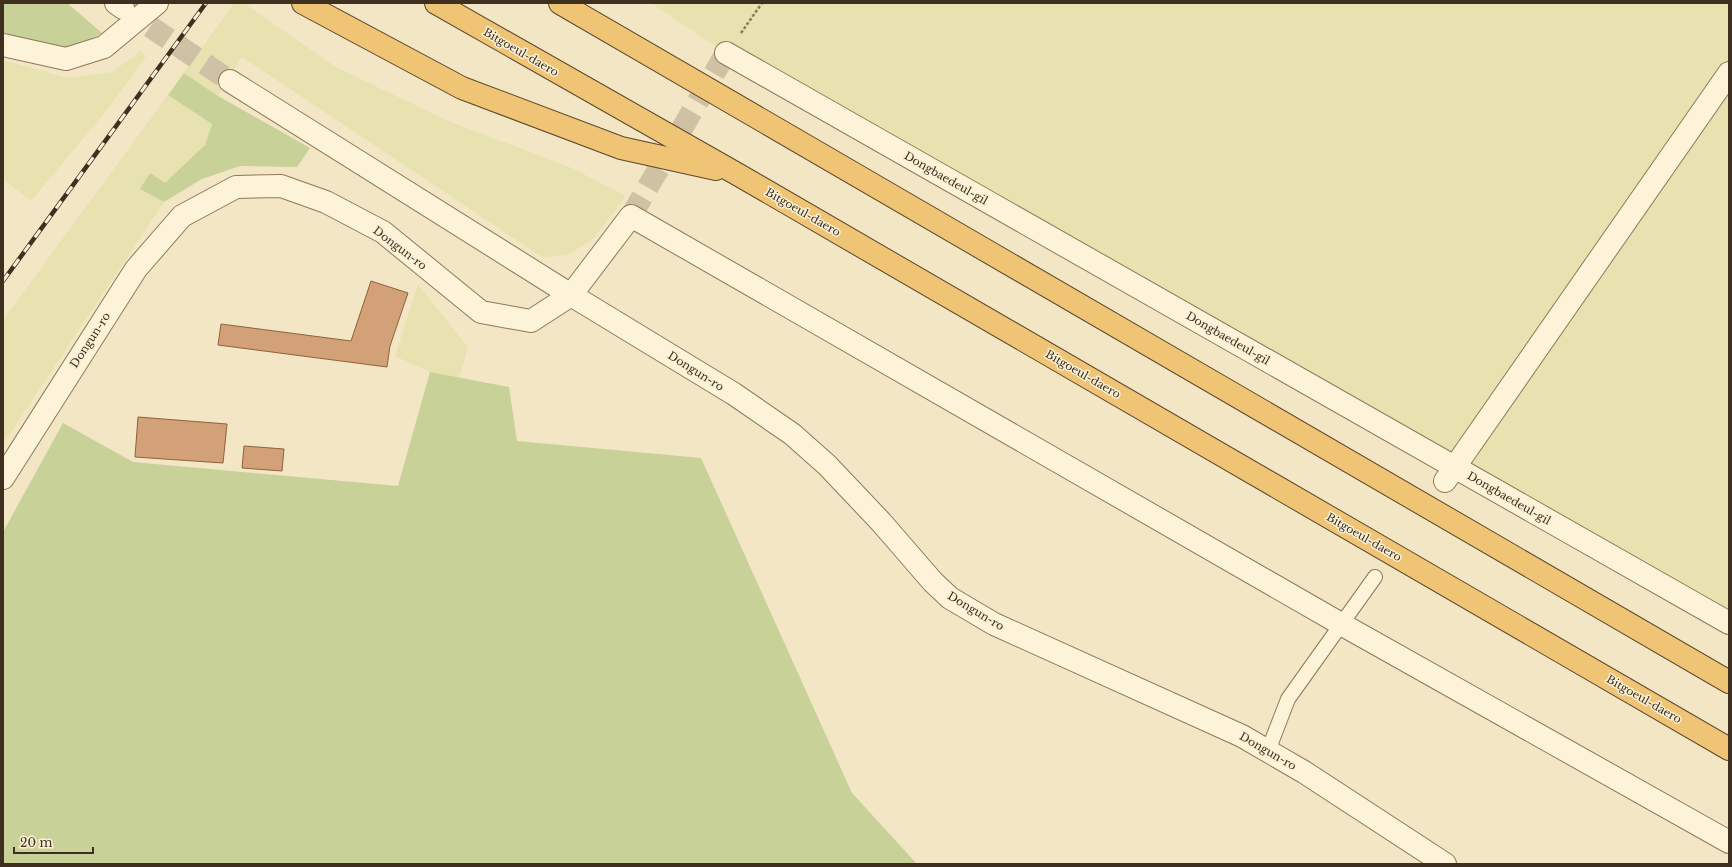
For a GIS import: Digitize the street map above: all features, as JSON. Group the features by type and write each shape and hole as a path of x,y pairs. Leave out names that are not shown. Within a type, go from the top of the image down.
{"highway":[{"path":"303,3 341,25 462,88 621,148 737,174"},
{"name":"Bitgoeul-daero","path":"436,3 737,174 1729,748"},
{"path":"560,3 1729,682"}],"street":[{"path":"3,45 66,59 104,47 157,3"},
{"name":"Dongbaedeul-gil","path":"726,53 1450,474 1729,623"},
{"path":"1450,474 1729,73"},
{"path":"230,81 571,295 631,216 1342,624 1729,842"},
{"name":"Dongun-ro","path":"3,478 136,269 182,216 236,187 281,186 326,202 383,232 481,312 531,321 571,295 734,394 792,434 827,465 881,522 933,582 950,598 994,624 1242,736 1304,772 1436,861"}],"lane":[{"path":"1268,751 1288,699 1375,577"}],"path":[{"path":"726,53 762,3"}],"shaded area":[{"path":"234,3 244,3 334,66 446,120 572,168 626,196 593,239 568,255 542,257 242,57 218,96 184,73"},
{"path":"651,3 1729,3 1729,624 726,53"},
{"path":"141,51 146,56 110,106 31,201 3,179 3,60 69,78 112,72"},
{"path":"168,95 212,124 205,145 165,184 150,173 140,189 164,202 3,444 3,320"},
{"path":"418,284 468,348 459,378 430,372 395,356"}],"green space":[{"path":"3,3 67,3 102,33 85,42 61,48 3,35"},
{"path":"184,73 218,96 310,148 297,167 240,166 202,179 164,202 140,189 150,173 165,183 205,145 212,124 168,95"},
{"path":"430,372 509,387 517,441 701,458 852,793 917,864 3,864 3,532 63,423 133,462 398,486"}],"building":[{"path":"371,281 408,293 390,346 387,367 218,345 221,324 351,341"},
{"path":"138,417 227,424 223,463 135,457"},
{"path":"244,446 284,449 282,471 242,468"}],"tunnel":[{"path":"123,8 230,81"},
{"path":"631,216 726,53"}],"railway":[{"path":"3,281 206,3"}]}
